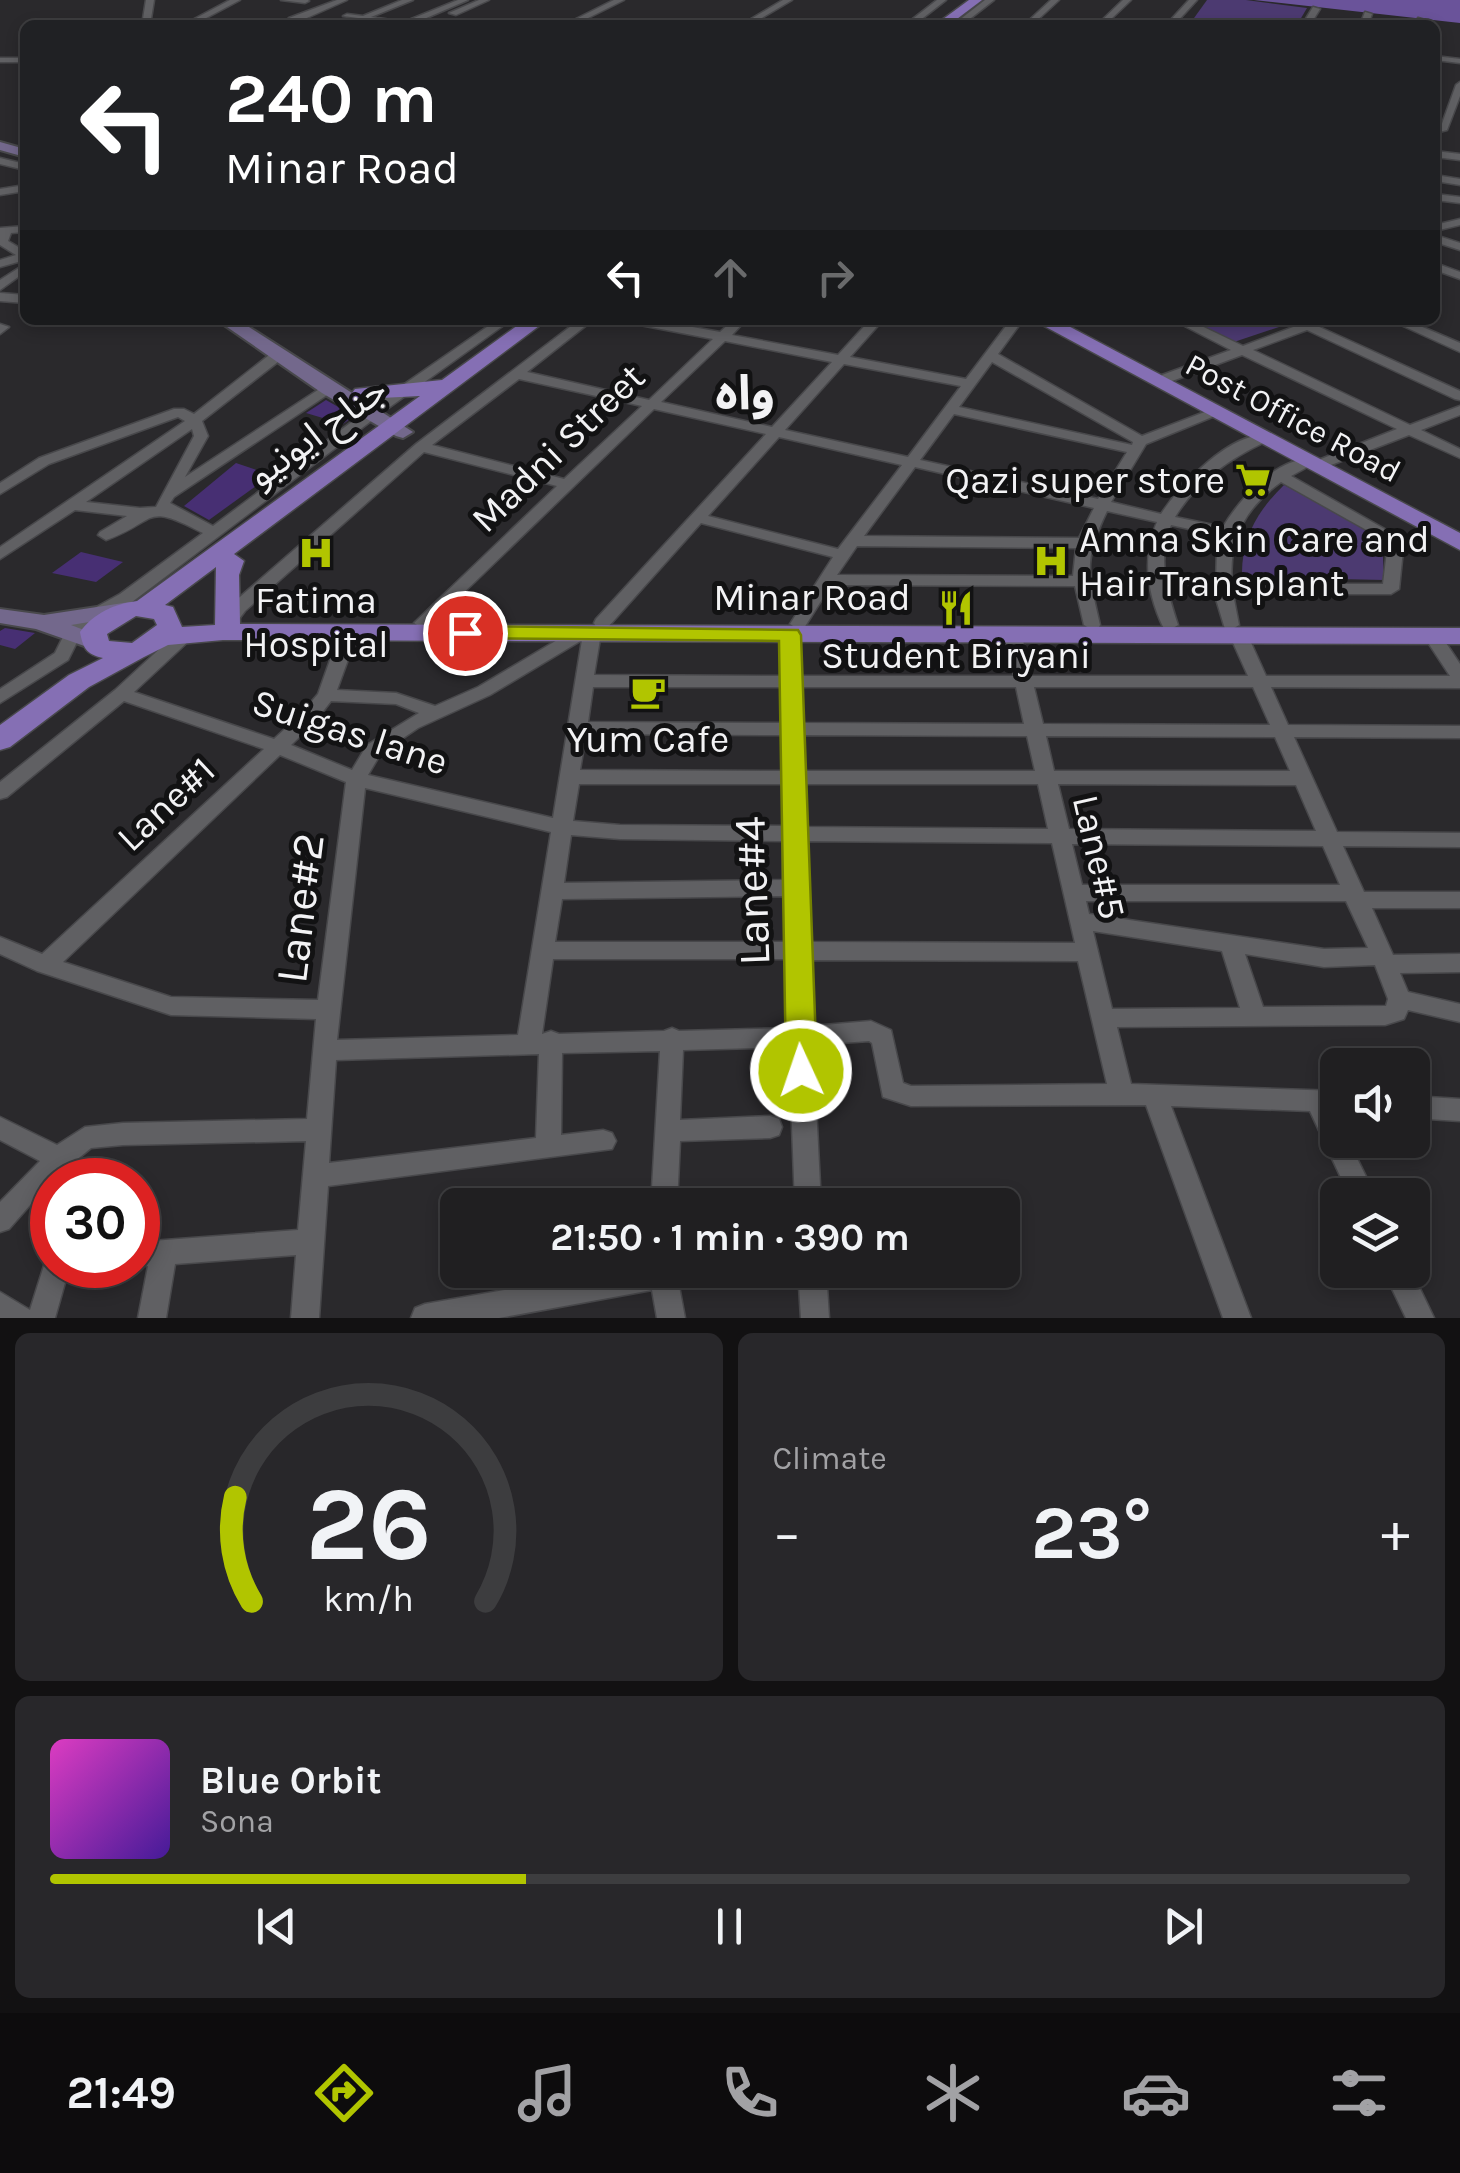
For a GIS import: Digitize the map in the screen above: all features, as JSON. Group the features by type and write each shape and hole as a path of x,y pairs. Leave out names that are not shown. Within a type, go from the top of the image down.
{"main road":[{"path":"938,20 964,0"},
{"path":"948,20 976,0"},
{"path":"235,325 362,393 398,421"},
{"path":"250,325 329,389 398,421"},
{"name":"جناح ایونیو","path":"157,624 398,421 529,325"},
{"name":"جناح ایونیو","path":"0,740 157,624 398,421 544,325"},
{"name":"Post Office Road","path":"1054,325 1170,383 1262,438 1460,531"},
{"name":"Post Office Road","path":"1068,325 1460,544"},
{"path":"227,623 226,575 231,561"},
{"path":"0,616 42,622 87,635 114,652 157,624"},
{"path":"2,698 93,632 102,621 157,624"},
{"name":"Minar Road","path":"157,624 422,623 591,630"},
{"name":"Minar Road","path":"157,624 350,632 1077,629 1460,636"},
{"name":"Minar Road","path":"794,630 1014,636 1170,625 1235,631 1460,626"}],"street":[{"path":"197,20 236,0"},
{"path":"286,0 305,1"},
{"path":"292,20 343,0"},
{"path":"366,20 409,0"},
{"path":"414,20 464,0"},
{"path":"437,20 485,0"},
{"path":"585,20 620,0"},
{"path":"754,20 788,0"},
{"path":"916,20 942,0"},
{"path":"964,20 990,0"},
{"path":"1033,20 1055,0"},
{"path":"1106,20 1127,0"},
{"path":"1175,20 1193,0"},
{"path":"1309,20 1316,9"},
{"path":"1366,20 1368,14"},
{"path":"347,16 361,20"},
{"path":"1460,86 1450,101 1440,132 1460,132"},
{"path":"3,231 2,242 20,253"},
{"path":"0,286 20,271"},
{"path":"227,623 398,421 500,325"},
{"path":"87,635 126,598 213,532 398,421 516,374 581,325"},
{"path":"661,325 970,384"},
{"name":"Madni Street","path":"422,623 735,325"},
{"path":"356,779 374,748 591,630 780,430 873,325"},
{"path":"794,630 842,555 1013,325"},
{"path":"1188,325 1460,454"},
{"path":"1170,383 1295,325"},
{"path":"1304,325 1460,396"},
{"path":"1407,325 1460,348"},
{"path":"0,554 194,420 278,350"},
{"path":"990,356 1138,446"},
{"path":"516,374 1228,533"},
{"path":"106,535 141,513 166,504 329,389"},
{"path":"952,409 1138,446 1215,413"},
{"path":"1392,1008 1384,960 1235,631 1221,588 1228,533 1250,498 1279,475 1460,410"},
{"path":"0,490 30,467 180,412 194,420 200,429 200,441 166,504"},
{"path":"398,421 566,484"},
{"path":"1170,625 1160,597 1155,556 1167,518 1202,472 1236,448 1262,438"},
{"path":"1077,629 1084,543 1138,446"},
{"path":"1221,588 1391,590 1396,540 1279,475"},
{"path":"166,504 213,532"},
{"path":"71,505 141,513"},
{"path":"38,528 107,508"},
{"path":"698,518 842,555"},
{"path":"855,540 1084,543"},
{"path":"826,580 1082,581"},
{"path":"0,792 121,694 157,624"},
{"path":"548,1148 540,1042 542,950 591,630"},
{"name":"Lane#4","path":"794,630 790,680 792,834 807,1188"},
{"name":"Lane#1","path":"45,964 278,747 326,695 350,632"},
{"path":"1432,635 1460,680"},
{"name":"Lane#5","path":"1014,636 1121,1094"},
{"path":"585,682 1460,680"},
{"name":"Suigas lane","path":"121,694 278,747 356,779 560,827 620,832 1460,840"},
{"path":"326,695 413,701 434,714"},
{"path":"579,728 1460,732"},
{"path":"570,776 1301,778"},
{"name":"Lane#2","path":"306,1318 328,1010 356,779"},
{"path":"551,891 794,888"},
{"path":"1072,894 1460,900"},
{"path":"1078,920 1232,947 1324,958 1460,963"},
{"path":"0,945 171,1006 328,1010"},
{"path":"1232,947 1255,1017"},
{"path":"542,950 1086,952"},
{"path":"1103,1018 1255,1017 1392,1008 1460,1013"},
{"path":"327,1050 799,1037 876,1031 882,1037 890,1086 896,1093 1121,1094 1320,1102"},
{"path":"664,1188 672,1038"},
{"path":"1156,1096 1237,1318"},
{"path":"1430,1108 1460,1110"},
{"path":"666,1132 770,1127"},
{"path":"0,1128 58,1158 85,1138 122,1134 318,1130"},
{"path":"314,1176 603,1141"},
{"path":"0,1220 30,1188"},
{"path":"160,1252 310,1242"},
{"path":"41,1318 50,1288"},
{"path":"152,1288 152,1318"},
{"path":"424,1318 579,1288"},
{"path":"665,1288 671,1318"},
{"path":"813,1288 814,1318"},
{"path":"1406,1288 1420,1318"},
{"path":"0,1305 19,1318"}],"shaded area":[{"path":"1207,0 1246,0 1307,8 1300,20 1193,20"},
{"path":"1254,0 1460,0 1460,23"},
{"path":"1198,325 1285,325 1234,342"},
{"path":"1284,485 1382,536 1384,580 1242,577 1244,550 1252,526"}],"building":[{"path":"326,400 354,416 343,424 306,413"},
{"path":"236,463 271,475 209,520 184,506"},
{"path":"81,552 123,562 96,582 52,573"},
{"path":"5,628 35,633 15,649 0,645 0,631"}],"place":[{"name":"Qazi super store","path":"1253,480"},
{"name":"Fatima Hospital","path":"316,553"},
{"name":"Amna Skin Care and Hair Transplant","path":"1051,561"},
{"name":"Student Biryani","path":"956,608"},
{"name":"Yum Cafe","path":"648,692"}],"district":[{"name":"واہ","path":"745,393"}],"route":[{"path":"465,633 790,635 801,1071"}]}
